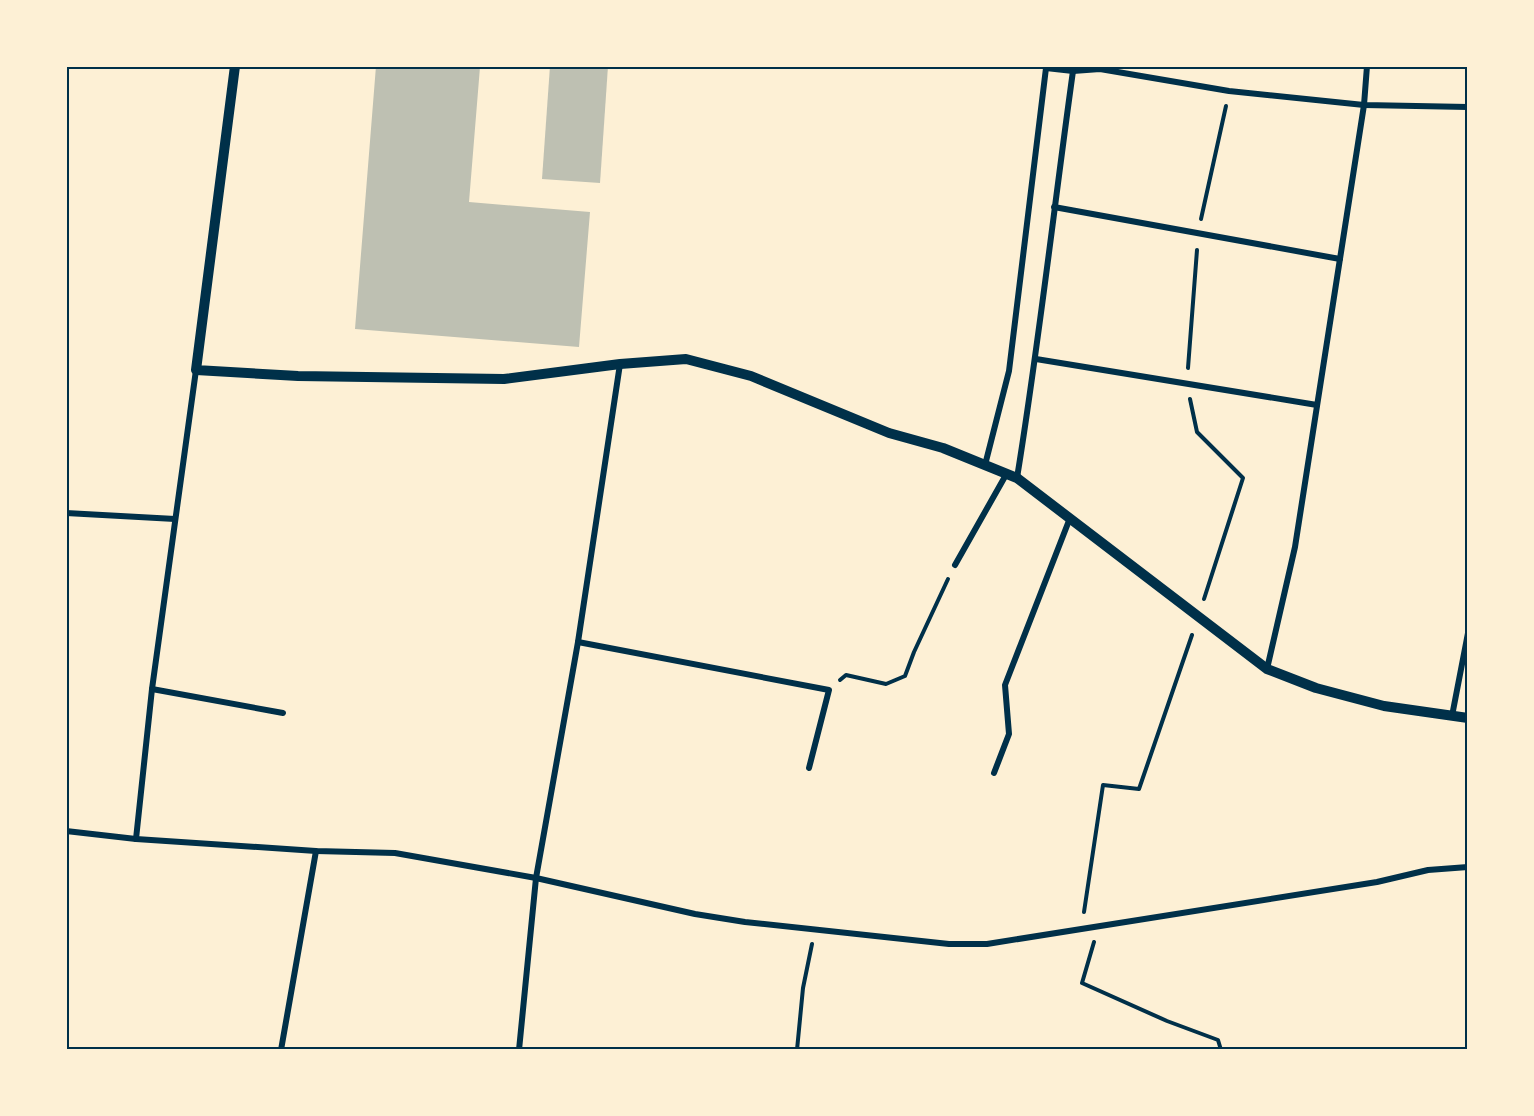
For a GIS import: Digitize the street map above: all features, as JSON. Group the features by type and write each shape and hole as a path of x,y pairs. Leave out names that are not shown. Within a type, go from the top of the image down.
{"street":[{"path":"136,839 152,689 236,66"},
{"path":"1267,669 1295,547 1364,105 1366,66"},
{"path":"985,465 1009,371 1046,67 1073,71 1100,69 1229,91 1364,105 1468,107"},
{"path":"955,565 1012,476 1036,359 1041,303 1073,71"},
{"path":"1054,207 1340,260"},
{"path":"196,370 298,376 504,379 620,364 686,359 751,376 889,433 943,448 1012,476 1267,669 1316,688 1384,706 1468,717"},
{"path":"1036,359 1317,405"},
{"path":"519,1050 537,878 578,642 620,364"},
{"path":"66,513 175,519"},
{"path":"993,773 1009,734 1005,685 1070,518"},
{"path":"1452,716 1468,633"},
{"path":"578,642 829,690 809,768"},
{"path":"152,689 284,713"},
{"path":"66,831 136,839 316,852 395,853 537,878 695,914 745,922 949,944 987,944 1377,882 1428,870 1468,867"},
{"path":"280,1050 316,852"}],"path":[{"path":"1081,928 1102,784 1140,789 1244,478 1197,432 1186,384 1198,234 1229,91"},
{"path":"829,690 846,675 886,684 905,676 955,565"},
{"path":"1100,925 1082,982 1167,1022 1218,1040 1221,1050"},
{"path":"797,1050 803,988 815,928"}],"building":[{"path":"376,66 480,67 469,202 590,212 579,347 355,329"},
{"path":"550,66 608,66 600,183 542,179"}]}
